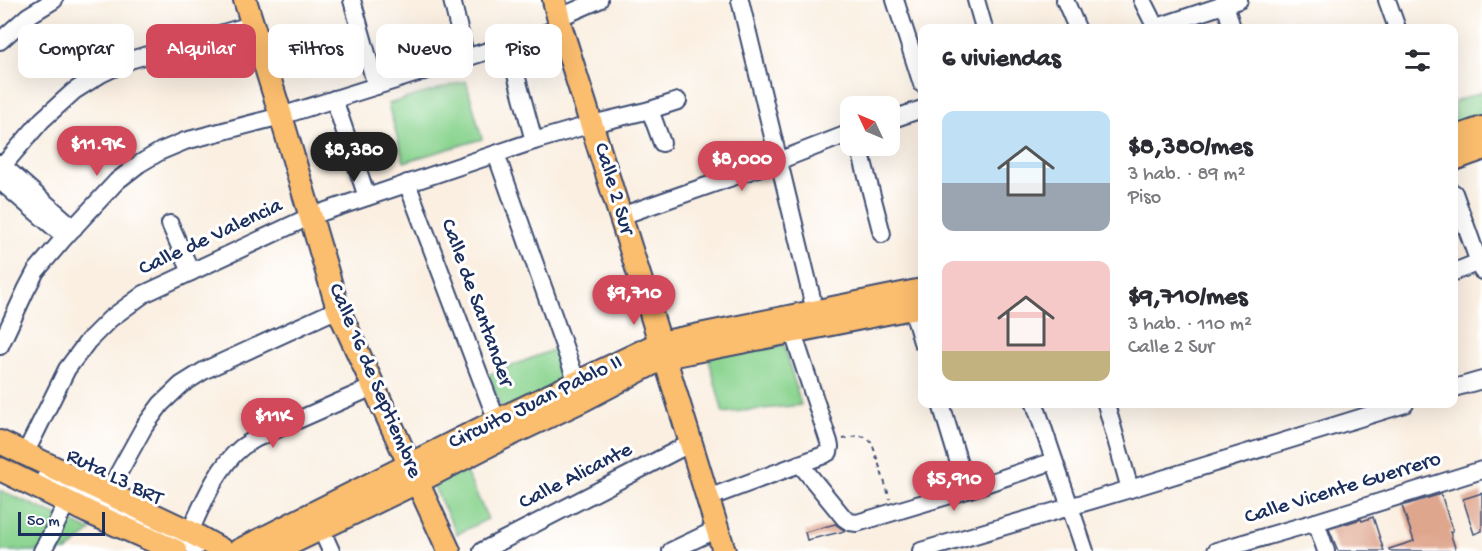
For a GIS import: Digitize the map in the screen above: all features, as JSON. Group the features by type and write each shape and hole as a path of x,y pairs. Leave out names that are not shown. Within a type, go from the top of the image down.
{"main road":[{"name":"Calle 16 de Septiembre","path":"245,0 254,24"},
{"name":"Calle 2 Sur","path":"558,15 724,551"},
{"name":"Calle 16 de Septiembre","path":"256,31 338,309 449,551"},
{"path":"1458,137 1482,128"},
{"path":"1458,158 1482,149"},
{"name":"Circuito Juan Pablo II","path":"662,350 793,333 918,301"},
{"name":"Circuito Juan Pablo II","path":"275,551 321,529 414,474 500,429 580,392 662,350 815,311 918,301"},
{"path":"0,444 27,470"},
{"path":"0,456 27,470 88,512 180,542 224,551"},
{"path":"0,469 27,470 98,494 180,542"},
{"name":"Circuito Juan Pablo II","path":"238,551 414,474"},
{"path":"0,483 149,551"}],"street":[{"path":"0,41 28,16 54,0"},
{"path":"352,0 376,86"},
{"path":"452,0 458,24"},
{"path":"543,24 558,15 599,0"},
{"path":"740,0 815,311"},
{"path":"895,0 918,72"},
{"path":"976,0 983,24"},
{"path":"1065,0 1075,24"},
{"path":"1142,0 1153,24"},
{"path":"1388,0 1396,24"},
{"path":"1166,24 1229,2 1232,24"},
{"path":"69,232 1,170 42,120 74,91 101,74 130,60 146,55"},
{"path":"0,346 36,271 117,181 139,164 185,141 281,116 402,78"},
{"path":"517,78 534,141"},
{"path":"334,99 367,197"},
{"name":"Calle de Valencia","path":"27,470 67,369 88,341 110,319 144,294 311,216 534,141 678,101"},
{"path":"650,110 663,143"},
{"path":"900,117 918,110"},
{"path":"621,216 840,137"},
{"path":"496,154 580,392"},
{"path":"862,156 882,234"},
{"name":"Calle de Santander","path":"407,183 500,429"},
{"path":"1458,205 1480,267 1458,271"},
{"path":"170,224 191,272"},
{"path":"98,494 144,427 181,385 205,370 338,309"},
{"path":"708,498 829,452 829,442 793,333"},
{"path":"1458,387 1482,380"},
{"path":"180,542 217,476 241,448 257,438 373,387"},
{"path":"942,408 967,490"},
{"path":"1036,408 1084,551"},
{"path":"1107,408 1130,489"},
{"path":"921,551 1392,408"},
{"name":"Calle Alicante","path":"482,551 691,442"},
{"name":"Ruta L3 BRT","path":"0,444 98,494"},
{"path":"800,464 844,518 857,524 1054,461"},
{"path":"0,469 207,551"},
{"name":"Calle Vicente Guerrero","path":"1216,551 1380,505 1482,470"},
{"path":"42,551 62,512"},
{"path":"1316,522 1326,551"},
{"path":"321,529 331,551"},
{"path":"671,551 717,529"}],"path":[{"path":"829,442 858,436 867,437 872,443 894,512"}],"green space":[{"path":"466,81 482,139 404,162 388,104"},
{"path":"1482,92 1482,123 1458,131 1458,101"},
{"path":"784,345 801,405 723,413 708,356"},
{"path":"555,349 571,381 504,414 488,375"},
{"path":"464,468 488,519 457,534 432,483"},
{"path":"0,490 91,531 67,551 0,551"}],"building":[{"path":"1482,493 1482,531 1474,534 1463,499"},
{"path":"1441,494 1453,531 1450,532 1456,551 1390,551 1389,549 1414,541 1402,506"},
{"path":"1373,517 1384,551 1338,551 1329,529"},
{"path":"835,524 845,531 807,540 805,532"}]}
